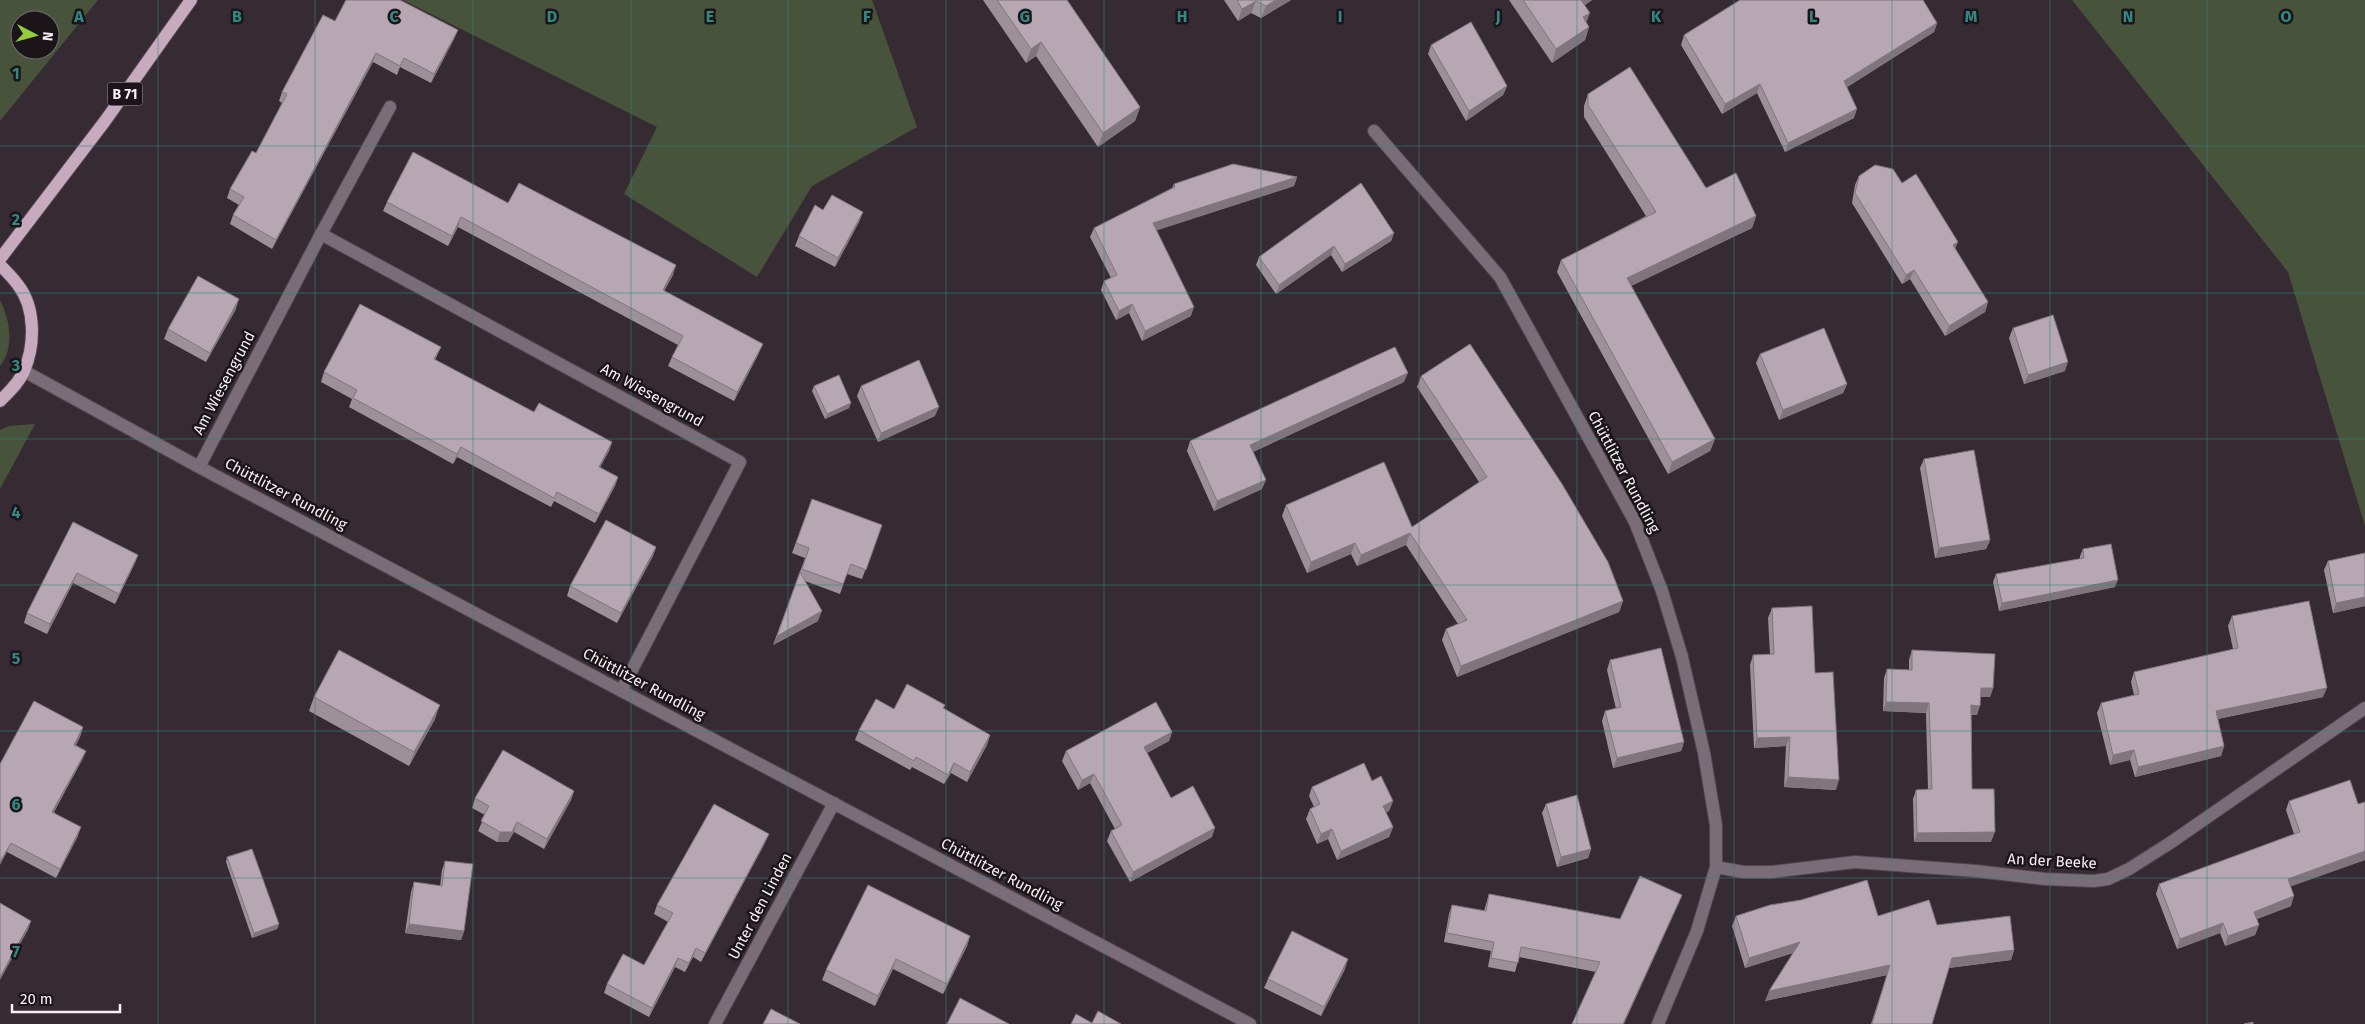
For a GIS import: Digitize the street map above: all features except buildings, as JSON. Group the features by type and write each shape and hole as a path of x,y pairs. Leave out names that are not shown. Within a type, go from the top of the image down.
{"main road":[{"name":"B 71","path":"0,259 105,121 191,0"},
{"path":"0,265 20,286 30,312 32,340 24,371 14,388 0,401"}],"street":[{"name":"Am Wiesengrund","path":"199,467 320,234 390,107"},
{"name":"Chüttlitzer Rundling","path":"1374,131 1500,277 1635,522 1662,591 1682,657 1704,753 1716,825 1716,867 1697,931 1658,1024"},
{"name":"Am Wiesengrund","path":"320,234 740,462 621,691"},
{"name":"Chüttlitzer Rundling","path":"24,371 199,467 1250,1024"},
{"name":"An der Beeke","path":"1716,867 1744,872 1772,872 1855,862 1976,871 2045,879 2094,881 2108,879 2129,869 2170,843 2365,708"},
{"name":"Unter den Linden","path":"715,1024 834,803"}],"green space":[{"path":"0,0 98,0 60,47 60,10 10,10 10,60 49,60 0,121"},
{"path":"403,0 872,0 917,127 812,186 757,277 624,194 657,127"},
{"path":"2072,0 2365,0 2365,526 2288,272"},
{"path":"0,300 8,325 9,342 5,359 0,366"},
{"path":"35,424 0,489 0,430 9,426"}]}
